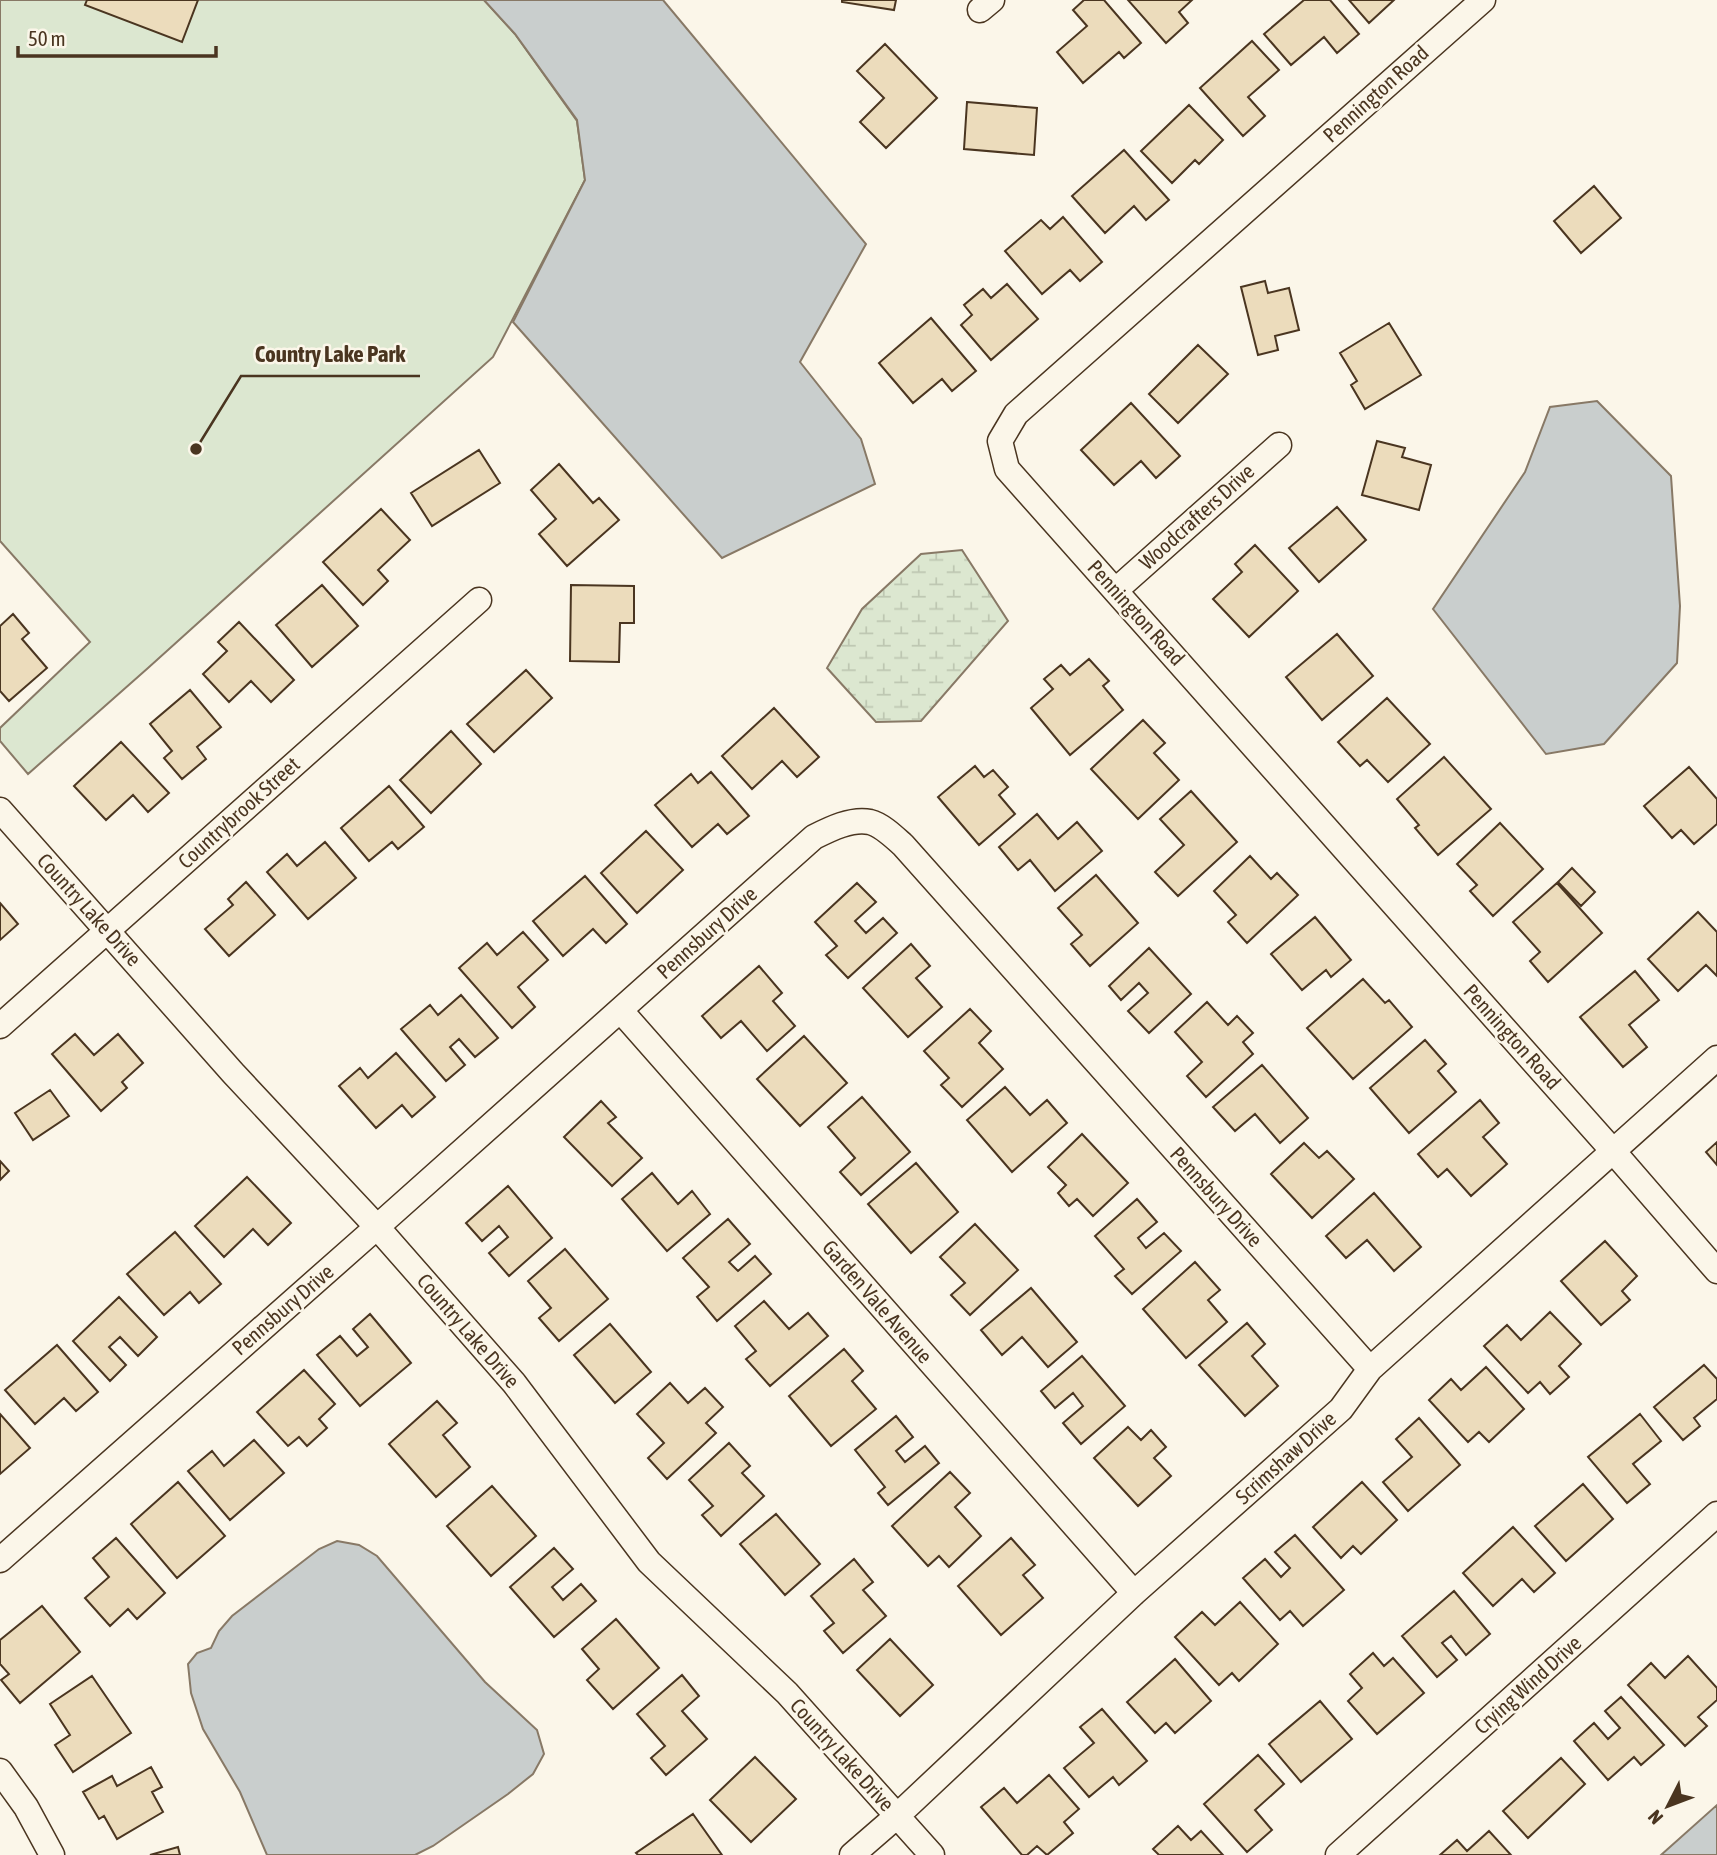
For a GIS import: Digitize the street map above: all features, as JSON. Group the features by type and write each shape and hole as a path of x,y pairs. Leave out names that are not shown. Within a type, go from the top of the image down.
{"street":[{"name":"Pennington Road","path":"1483,0 1016,414 1000,441 1007,469 1717,1271"},
{"name":"Woodcrafters Drive","path":"1116,590 1279,445"},
{"name":"Countrybrook Street","path":"0,1026 478,600"},
{"name":"Country Lake Drive","path":"0,810 233,1073 377,1227 514,1383 649,1562 787,1693 932,1855"},
{"name":"Pennsbury Drive","path":"0,1560 814,837 840,824 869,822 885,830 903,845 1370,1369"},
{"name":"Garden Vale Avenue","path":"621,1011 1135,1593"},
{"name":"Scrimshaw Drive","path":"852,1855 1135,1593 1340,1409 1370,1369 1717,1058"},
{"name":"Crying Wind Drive","path":"1338,1855 1717,1514"},
{"path":"0,1771 26,1807 52,1855"}],"green space":[{"path":"0,0 484,0 515,34 577,121 585,180 493,357 28,774 0,741 0,728 90,642 0,541"},
{"path":"962,550 1008,621 921,721 876,722 827,668 862,609 921,554"}],"shaded area":[{"path":"484,0 663,0 866,244 800,362 861,439 875,484 722,558 513,322 585,180 577,120 515,34"},
{"path":"1597,401 1671,476 1680,606 1677,663 1604,744 1546,754 1433,609 1525,472 1550,407"},
{"path":"337,1541 359,1545 377,1556 485,1682 537,1730 544,1754 533,1774 508,1794 433,1846 415,1855 267,1855 240,1792 203,1729 191,1693 188,1664 197,1653 211,1648 219,1631 232,1616 319,1549"},
{"path":"1717,1805 1717,1855 1661,1855"}],"building":[{"path":"87,0 198,0 182,42 85,5"},
{"path":"842,0 896,0 894,10"},
{"path":"1084,0 1104,0 1141,43 1124,58 1119,52 1083,83 1057,52 1087,26 1073,10"},
{"path":"1128,0 1192,0 1179,12 1188,23 1166,43"},
{"path":"1304,0 1330,0 1359,34 1337,53 1324,37 1291,65 1264,34"},
{"path":"1349,0 1394,0 1369,23"},
{"path":"1252,41 1279,70 1248,97 1265,116 1243,136 1200,88"},
{"path":"885,44 937,98 886,148 860,122 884,98 857,71"},
{"path":"967,102 1037,108 1034,155 964,149"},
{"path":"1189,105 1223,140 1199,164 1195,160 1172,183 1141,151"},
{"path":"1124,150 1169,200 1146,220 1134,206 1105,233 1072,196"},
{"path":"1594,186 1621,218 1581,253 1554,221"},
{"path":"1063,217 1102,262 1080,281 1070,270 1042,294 1005,251 1041,220 1050,229"},
{"path":"1265,281 1268,293 1289,288 1299,330 1275,336 1278,350 1258,355 1241,287"},
{"path":"1007,284 1038,319 991,360 961,325 972,315 964,305 983,289 991,298"},
{"path":"931,318 976,371 952,391 942,379 913,403 879,363"},
{"path":"1389,323 1421,375 1365,409 1351,385 1357,381 1340,353"},
{"path":"1198,345 1228,374 1178,423 1149,394"},
{"path":"1131,403 1180,456 1156,478 1141,461 1114,485 1081,450"},
{"path":"1377,441 1405,448 1402,457 1431,465 1419,510 1362,495"},
{"path":"479,450 500,483 432,526 411,493"},
{"path":"559,464 593,503 599,498 619,520 567,566 539,534 556,519 531,490"},
{"path":"1337,507 1366,540 1319,582 1289,548"},
{"path":"381,509 410,540 378,570 388,581 363,605 323,562"},
{"path":"1255,545 1298,591 1249,637 1213,599 1242,572 1235,564"},
{"path":"322,585 358,626 312,667 276,625"},
{"path":"571,585 634,586 634,623 620,623 619,662 570,661"},
{"path":"13,614 29,633 22,639 47,668 9,701 0,691 0,626"},
{"path":"239,622 294,680 271,702 251,681 229,702 203,674 227,651 218,642"},
{"path":"1337,634 1373,676 1322,720 1286,677"},
{"path":"1089,659 1109,681 1103,686 1123,710 1070,755 1031,708 1053,689 1044,679 1061,665 1070,675"},
{"path":"526,670 552,698 494,752 467,724"},
{"path":"190,690 221,727 197,747 206,759 182,779 164,758 172,751 150,724"},
{"path":"1387,698 1430,744 1388,782 1367,760 1360,766 1338,742"},
{"path":"774,708 819,757 797,777 782,761 752,789 722,756"},
{"path":"1143,720 1165,743 1154,753 1179,780 1138,819 1091,769"},
{"path":"451,731 481,764 431,813 400,780"},
{"path":"121,742 169,793 148,812 133,795 106,820 74,786"},
{"path":"1444,757 1491,809 1438,855 1415,828 1419,825 1397,799"},
{"path":"975,766 984,777 993,770 1008,787 999,795 1015,814 979,845 938,797"},
{"path":"1689,767 1717,799 1717,824 1694,844 1681,830 1672,838 1644,806"},
{"path":"711,772 749,816 727,834 718,824 692,847 655,805 691,774 698,783"},
{"path":"389,786 424,827 398,849 392,842 369,861 341,828"},
{"path":"1191,791 1237,842 1178,896 1155,872 1184,845 1160,819"},
{"path":"1037,814 1058,839 1077,822 1102,851 1055,891 1030,860 1018,870 999,847"},
{"path":"1500,823 1543,869 1493,916 1470,891 1477,885 1457,864"},
{"path":"646,831 683,870 637,913 601,873"},
{"path":"325,842 356,878 308,919 267,872 287,854 297,866"},
{"path":"1250,856 1271,879 1277,873 1298,895 1247,943 1228,922 1236,915 1214,891"},
{"path":"1572,868 1595,892 1581,906 1558,882"},
{"path":"1096,875 1138,923 1090,966 1071,944 1082,935 1058,908"},
{"path":"585,876 627,924 606,943 593,929 563,956 533,921"},
{"path":"246,882 275,915 229,956 205,929 233,905 228,899"},
{"path":"857,883 876,902 855,921 866,933 883,918 897,933 848,978 826,955 837,946 815,922"},
{"path":"1557,883 1602,933 1548,982 1530,961 1540,952 1513,922"},
{"path":"0,903 18,924 0,940"},
{"path":"1698,912 1717,932 1717,976 1706,965 1678,991 1648,959"},
{"path":"1315,917 1351,960 1331,977 1326,970 1302,990 1271,954"},
{"path":"523,932 548,960 518,987 535,1007 512,1028 459,968 487,943 497,955"},
{"path":"911,944 930,966 916,978 942,1007 908,1037 863,988"},
{"path":"1149,948 1191,994 1149,1033 1128,1011 1148,993 1139,983 1121,1000 1109,986"},
{"path":"759,966 782,993 773,1001 795,1026 767,1051 741,1021 721,1038 702,1016"},
{"path":"1635,971 1659,1000 1629,1025 1647,1047 1623,1067 1580,1017"},
{"path":"1363,979 1385,1003 1389,1000 1412,1027 1353,1079 1307,1028"},
{"path":"461,995 498,1038 475,1057 459,1039 450,1047 465,1065 446,1081 401,1029 430,1005 438,1015"},
{"path":"1207,1002 1228,1025 1237,1016 1253,1033 1243,1042 1253,1054 1206,1097 1187,1076 1202,1062 1175,1032"},
{"path":"970,1009 991,1031 979,1043 1003,1069 962,1107 941,1085 949,1078 924,1051"},
{"path":"75,1034 94,1055 118,1034 143,1063 122,1082 127,1088 101,1111 52,1054"},
{"path":"804,1036 847,1083 800,1126 757,1079"},
{"path":"1425,1040 1446,1064 1438,1071 1456,1092 1409,1133 1370,1088"},
{"path":"396,1053 435,1097 412,1117 402,1105 376,1128 339,1086 360,1068 368,1078"},
{"path":"1262,1065 1308,1118 1280,1143 1255,1114 1235,1131 1213,1107"},
{"path":"1005,1087 1030,1115 1047,1100 1067,1123 1012,1172 967,1120"},
{"path":"50,1090 69,1116 33,1140 15,1113"},
{"path":"862,1097 910,1152 861,1195 840,1172 855,1158 828,1127"},
{"path":"1480,1100 1499,1123 1483,1137 1507,1164 1471,1196 1447,1169 1438,1177 1418,1154"},
{"path":"601,1101 616,1117 608,1123 642,1158 612,1186 564,1137"},
{"path":"1082,1134 1128,1183 1093,1216 1077,1199 1069,1206 1058,1193 1066,1185 1048,1167"},
{"path":"1717,1142 1717,1165 1706,1152"},
{"path":"1304,1143 1319,1158 1327,1151 1354,1179 1312,1218 1271,1174"},
{"path":"0,1161 9,1171 0,1180"},
{"path":"916,1163 958,1212 911,1253 868,1204"},
{"path":"652,1173 678,1204 692,1191 710,1214 667,1251 622,1199"},
{"path":"247,1177 291,1223 268,1245 253,1229 224,1257 195,1226"},
{"path":"508,1186 552,1238 509,1276 489,1253 508,1237 499,1226 482,1241 466,1223"},
{"path":"1374,1193 1421,1247 1394,1271 1367,1240 1346,1258 1326,1236"},
{"path":"1137,1199 1157,1222 1138,1238 1146,1248 1164,1233 1181,1251 1132,1294 1115,1276 1124,1269 1095,1236"},
{"path":"728,1219 750,1244 729,1262 738,1271 755,1256 771,1274 717,1321 697,1297 709,1287 683,1258"},
{"path":"975,1224 1018,1270 970,1315 951,1295 965,1283 940,1257"},
{"path":"175,1232 221,1284 199,1303 190,1292 164,1315 127,1274"},
{"path":"1605,1241 1637,1276 1622,1291 1630,1300 1601,1325 1561,1281"},
{"path":"565,1249 608,1299 559,1341 539,1318 551,1308 528,1281"},
{"path":"1195,1262 1220,1290 1208,1300 1227,1322 1186,1358 1143,1309"},
{"path":"1031,1288 1077,1342 1048,1367 1022,1337 1002,1355 981,1330"},
{"path":"119,1297 157,1337 138,1356 120,1337 109,1347 126,1365 110,1381 73,1341"},
{"path":"764,1301 789,1329 808,1313 828,1336 770,1386 746,1359 756,1351 735,1326"},
{"path":"1550,1312 1581,1344 1559,1366 1569,1377 1550,1394 1540,1382 1528,1393 1484,1346 1507,1325 1521,1340"},
{"path":"370,1314 411,1363 360,1406 317,1355 340,1336 357,1356 368,1347 353,1329"},
{"path":"1247,1323 1265,1344 1252,1356 1278,1386 1245,1416 1199,1365"},
{"path":"610,1324 651,1372 615,1403 574,1355"},
{"path":"57,1345 98,1392 76,1411 64,1398 35,1424 5,1390"},
{"path":"844,1349 863,1371 852,1381 876,1409 831,1446 789,1396"},
{"path":"1082,1356 1125,1406 1081,1444 1063,1423 1083,1406 1073,1393 1055,1408 1041,1391"},
{"path":"1704,1365 1717,1379 1717,1399 1694,1418 1700,1426 1683,1440 1654,1407"},
{"path":"1486,1367 1524,1409 1489,1442 1479,1432 1468,1442 1429,1400 1451,1379 1461,1390"},
{"path":"304,1370 335,1404 319,1419 327,1428 307,1446 299,1437 288,1446 257,1412"},
{"path":"670,1383 688,1403 705,1388 723,1407 706,1423 716,1433 667,1479 648,1458 664,1443 637,1414"},
{"path":"437,1401 457,1423 443,1435 470,1467 436,1497 389,1444"},
{"path":"0,1414 30,1448 0,1474"},
{"path":"1640,1414 1661,1441 1633,1464 1650,1484 1627,1503 1588,1457"},
{"path":"896,1416 913,1437 896,1451 905,1462 925,1446 939,1463 888,1505 878,1493 885,1487 855,1450"},
{"path":"1419,1418 1460,1465 1408,1511 1383,1482 1412,1457 1396,1439"},
{"path":"1128,1427 1141,1440 1151,1430 1166,1447 1154,1458 1171,1476 1138,1506 1094,1458"},
{"path":"254,1440 284,1473 230,1520 188,1471 212,1451 224,1466"},
{"path":"729,1443 750,1466 742,1473 764,1496 721,1536 702,1515 713,1506 689,1480"},
{"path":"950,1472 970,1493 955,1507 981,1536 949,1567 939,1556 928,1566 892,1526"},
{"path":"178,1482 225,1536 177,1578 131,1524"},
{"path":"1362,1482 1397,1520 1361,1554 1353,1546 1341,1558 1313,1527"},
{"path":"1583,1484 1613,1519 1566,1561 1535,1526"},
{"path":"492,1486 536,1536 491,1576 447,1526"},
{"path":"776,1514 820,1564 785,1595 740,1544"},
{"path":"1513,1527 1555,1573 1534,1592 1522,1579 1493,1606 1463,1573"},
{"path":"1295,1535 1344,1590 1303,1626 1290,1611 1280,1620 1243,1578 1265,1559 1281,1577 1290,1568 1275,1552"},
{"path":"116,1538 165,1593 137,1619 128,1609 110,1626 85,1598 109,1577 93,1558"},
{"path":"1011,1538 1035,1565 1023,1575 1043,1598 1001,1635 958,1586"},
{"path":"554,1548 573,1569 552,1587 563,1600 581,1584 596,1601 554,1637 510,1587"},
{"path":"854,1559 873,1582 863,1590 886,1616 843,1653 824,1631 834,1623 811,1596"},
{"path":"1454,1591 1490,1634 1466,1655 1451,1636 1442,1643 1457,1660 1437,1677 1402,1636"},
{"path":"1240,1602 1278,1644 1239,1681 1232,1673 1219,1685 1175,1637 1202,1612 1215,1625"},
{"path":"42,1606 80,1652 20,1703 1,1680 9,1674 0,1664 0,1640"},
{"path":"616,1619 659,1668 613,1709 587,1680 599,1669 582,1649"},
{"path":"890,1639 933,1685 900,1716 857,1670"},
{"path":"1373,1653 1384,1666 1393,1658 1424,1693 1377,1734 1348,1701 1362,1688 1350,1674"},
{"path":"1688,1656 1717,1688 1717,1700 1698,1717 1707,1726 1685,1746 1628,1685 1651,1663 1665,1678"},
{"path":"1175,1659 1211,1701 1175,1733 1166,1723 1155,1733 1127,1702"},
{"path":"682,1675 699,1696 682,1711 707,1739 666,1775 651,1758 665,1746 637,1714"},
{"path":"92,1676 131,1733 73,1772 55,1745 70,1735 50,1704"},
{"path":"1621,1697 1664,1745 1641,1765 1634,1757 1608,1780 1574,1741 1594,1723 1608,1739 1620,1728 1605,1711"},
{"path":"1320,1701 1352,1739 1301,1782 1269,1744"},
{"path":"1102,1709 1147,1761 1119,1785 1113,1777 1089,1797 1064,1768 1094,1743 1080,1727"},
{"path":"1258,1755 1284,1784 1255,1810 1272,1830 1247,1852 1204,1804"},
{"path":"755,1757 796,1799 751,1842 710,1800"},
{"path":"1561,1758 1585,1784 1528,1838 1503,1811"},
{"path":"151,1767 162,1787 152,1792 163,1812 117,1839 104,1816 99,1819 83,1792 112,1776 117,1786"},
{"path":"1049,1775 1079,1809 1064,1822 1073,1833 1047,1855 1037,1846 1027,1855 1022,1855 981,1807 1004,1788 1017,1803"},
{"path":"693,1814 722,1855 636,1853"},
{"path":"1178,1826 1191,1840 1201,1831 1223,1855 1159,1855 1153,1849"},
{"path":"1489,1831 1511,1855 1440,1855 1457,1840 1467,1851"},
{"path":"178,1847 180,1855 150,1855"}],"place":[{"name":"Country Lake Park","path":"196,449"}]}
